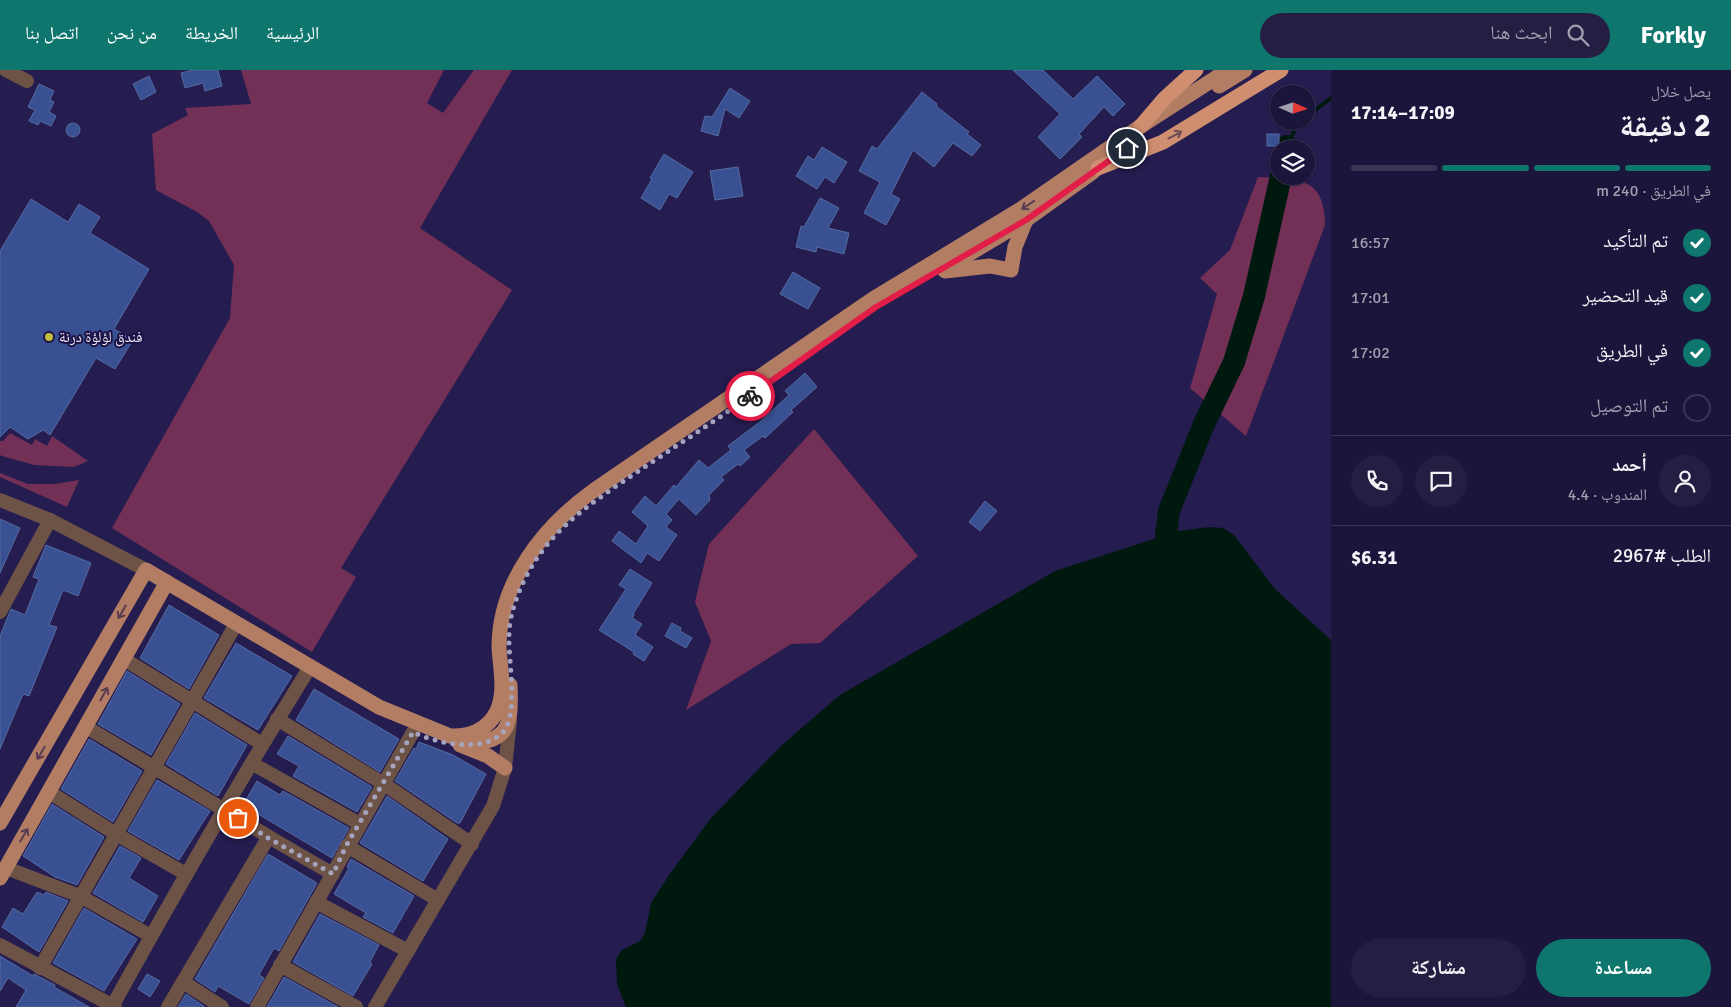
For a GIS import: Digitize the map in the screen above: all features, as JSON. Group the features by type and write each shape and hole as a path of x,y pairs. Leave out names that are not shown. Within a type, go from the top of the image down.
{"highway":[{"path":"1141,126 1165,98 1196,70"},
{"path":"1098,168 1163,142 1281,70"}],"main road":[{"path":"507,711 501,688 500,633 509,597 524,564 535,547 561,516 593,491 874,299 1021,209 1141,126 1228,70"},
{"path":"460,745 478,743 497,737 503,732 507,711 508,633 514,606 532,567 562,527 584,507 733,408 876,307 1026,220 1156,127 1245,70"},
{"path":"939,272 990,266 1011,270 1015,247 1026,220"},
{"path":"0,823 146,570 379,707 413,732 435,741 460,745 488,756 506,768"},
{"path":"3,873 167,582"},
{"path":"379,707 441,734 459,737 484,728 496,714 507,711"}],"street":[{"path":"6,70 27,81"},
{"path":"0,500 50,520 146,570"},
{"path":"0,612 50,520"},
{"path":"40,968 236,624"},
{"path":"124,659 262,744"},
{"path":"0,945 114,1006 223,808 253,764 262,744 310,667"},
{"path":"375,1007 493,806 506,768 507,711"},
{"path":"277,719 384,784 472,844"},
{"path":"86,727 223,808 268,838 333,874"},
{"path":"256,1007 333,874 346,846 413,732"},
{"path":"253,764 360,824"},
{"path":"49,792 116,834 186,874"},
{"path":"168,1007 268,838"},
{"path":"346,846 438,900"},
{"path":"3,873 80,896 152,936"},
{"path":"316,902 408,951"},
{"path":"280,965 356,1007"},
{"path":"183,982 222,1007"}],"shaded area":[{"path":"241,70 444,70 427,103 443,113 474,70 512,70 420,228 512,290 341,568 356,577 312,652 112,528 230,318 234,265 209,221 197,212 156,190 152,134 188,115 185,108 251,104"},
{"path":"1258,177 1270,177 1270,185 1309,185 1320,197 1324,209 1325,225 1246,436 1190,388 1217,294 1200,278 1230,250"},
{"path":"814,429 918,556 820,643 791,644 686,710 711,641 695,602 709,544"},
{"path":"10,433 32,445 35,439 47,446 52,436 88,461 74,467 34,465 2,456 0,455 0,441 3,441"},
{"path":"0,473 28,484 55,484 79,480 67,507 0,477"},
{"path":"1210,527 1223,528 1234,535 1275,589 1331,640 1331,1007 626,1007 617,984 616,959 622,950 640,941 645,933 651,903 669,875 711,818 783,744 840,695 1055,571 1178,531"}],"building":[{"path":"193,70 218,70 222,86 205,91 203,83 185,88 181,73"},
{"path":"1013,70 1043,70 1073,99 1097,76 1125,104 1113,116 1104,107 1079,134 1082,137 1060,159 1038,137 1060,114"},
{"path":"149,76 156,92 141,100 133,84"},
{"path":"39,84 54,91 50,100 54,102 49,112 56,116 51,126 40,121 38,125 29,121 35,110 28,107"},
{"path":"730,88 750,101 739,118 725,109 718,136 701,131 705,116 712,117"},
{"path":"922,92 937,104 936,106 969,132 967,134 981,145 972,156 953,143 934,167 913,150 891,194 900,199 886,225 864,213 880,182 859,171 872,146 877,149"},
{"path":"73,123 78,125 80,130 78,135 73,137 68,135 66,130 68,125"},
{"path":"1267,134 1279,134 1279,140 1270,140 1270,146 1267,146"},
{"path":"822,147 847,162 834,183 825,177 817,189 796,176 808,156 814,160"},
{"path":"664,154 693,172 677,198 669,194 660,210 641,198"},
{"path":"738,167 743,196 715,200 710,171"},
{"path":"820,198 839,208 828,228 849,233 844,254 817,247 816,252 796,247 801,226 804,227"},
{"path":"31,199 68,222 79,204 100,217 90,233 149,269 114,329 133,340 115,369 96,358 50,435 43,430 28,439 10,427 0,437 0,251"},
{"path":"793,272 820,288 808,309 780,294"},
{"path":"805,373 817,387 791,410 793,412 765,438 763,436 744,450 750,457 740,466 738,464 721,477 724,480 709,495 710,500 696,515 679,499 666,514 672,520 666,527 677,535 659,561 647,553 641,563 612,541 619,531 636,544 648,526 632,512 645,496 656,506 674,485 676,487 699,460 708,468 731,450 728,446 761,421 789,395 785,391"},
{"path":"985,501 997,511 980,531 969,522"},
{"path":"0,519 20,528 0,573"},
{"path":"46,545 91,563 78,596 63,590 49,625 57,627 29,696 23,694 0,749 0,636 11,609 25,615 39,579 33,577"},
{"path":"630,569 652,583 632,618 642,624 635,635 653,647 644,661 633,654 634,652 599,630 626,589 619,585"},
{"path":"169,605 219,635 189,689 140,658"},
{"path":"672,623 681,628 680,631 692,638 686,648 665,636"},
{"path":"236,643 292,676 258,730 204,698"},
{"path":"127,671 180,704 151,755 98,724"},
{"path":"314,689 399,739 380,772 296,720"},
{"path":"195,713 247,745 218,796 166,764"},
{"path":"288,736 372,787 357,812 293,776 299,766 277,754"},
{"path":"89,739 142,771 113,822 61,789"},
{"path":"419,742 453,755 486,774 460,823 457,823 395,781"},
{"path":"157,780 210,811 179,860 128,831"},
{"path":"257,781 280,795 283,791 349,828 332,858 243,805"},
{"path":"387,796 448,839 423,881 360,843"},
{"path":"52,804 104,837 77,885 55,877 23,856"},
{"path":"120,846 141,858 129,878 158,896 143,922 93,893"},
{"path":"268,854 317,883 279,951 274,948 259,975 264,978 249,1004 218,986 215,992 195,979"},
{"path":"351,859 414,896 393,933 363,917 366,913 334,894 349,868 347,867"},
{"path":"37,892 44,895 46,892 68,901 39,952 2,927 13,908 23,914"},
{"path":"84,908 137,939 104,991 53,963"},
{"path":"320,914 379,945 370,962 372,964 353,996 293,962"},
{"path":"0,956 33,976 34,974 55,985 54,987 89,1007 16,1007 26,990 8,978 0,991"},
{"path":"147,974 160,981 150,997 138,989"},
{"path":"284,977 338,1007 267,1007"},
{"path":"186,994 205,1007 178,1007"}],"waterway":[{"path":"1315,110 1331,98"},
{"path":"1290,140 1295,130"},
{"path":"1166,535 1169,511 1204,424 1234,362 1254,296 1279,185"}],"way so far":[{"path":"238,818 268,838 333,874 346,846 413,732 435,741 460,745 491,740 507,727 511,714 508,633 510,620 524,581 551,539 584,507 750,396"}],"place":[{"name":"فندق لؤلؤة درنة","path":"49,337"}],"route":[{"path":"750,396 876,307 1026,220 1127,148"}]}
